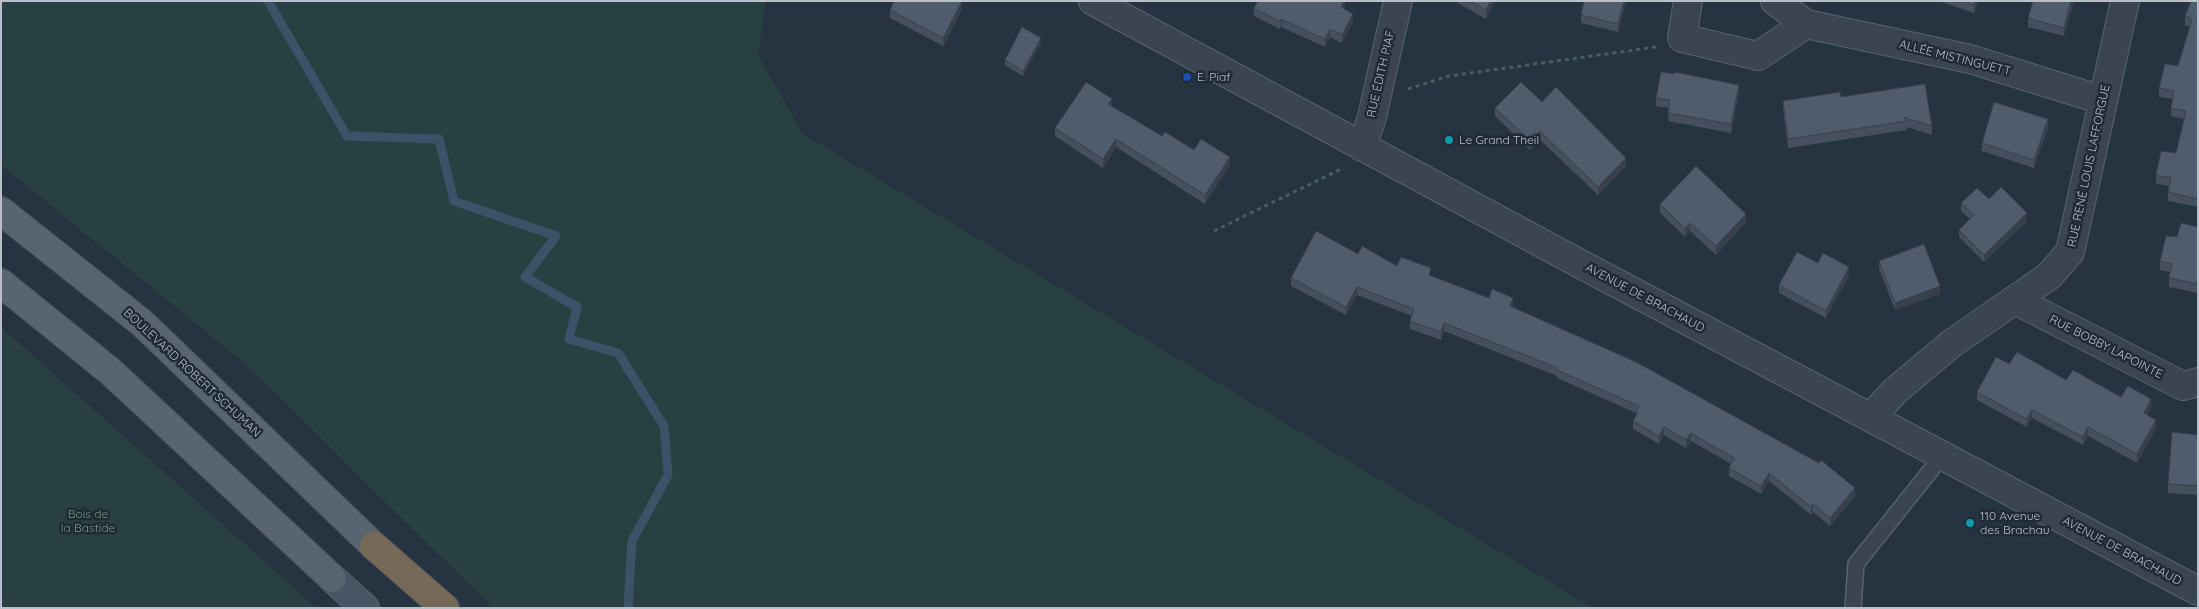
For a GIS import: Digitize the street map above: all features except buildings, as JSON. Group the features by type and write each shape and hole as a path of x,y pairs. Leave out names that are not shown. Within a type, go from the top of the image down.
{"highway":[{"path":"374,546 445,608"}],"main road":[{"name":"BOULEVARD ROBERT SCHUMAN","path":"1,211 142,323 374,546"},
{"path":"1,283 111,372 332,578"}],"street":[{"name":"AVENUE DE BRACHAUD","path":"1093,1 1362,147 2198,591"},
{"name":"RUE ÉDITH PIAF","path":"1362,147 1372,117 1398,1"},
{"path":"1688,1 1682,38 1758,56 1806,24"},
{"name":"ALLÉE MISTINGUETT","path":"1775,1 1806,24 1970,59 2102,100"},
{"name":"RUE RENÉ LOUIS LAFFORGUE","path":"1871,417 1896,391 1952,344 2049,276 2070,252 2125,1"},
{"name":"RUE BOBBY LAPOINTE","path":"2015,300 2183,386 2198,382"},
{"path":"374,546 436,608"},
{"path":"332,578 364,608"}],"lane":[{"path":"1853,608 1856,564 1943,455"}],"path":[{"path":"1407,90 1449,76 1661,46 1682,38"},
{"path":"1214,231 1341,170 1362,147"}],"green space":[{"path":"1,1 766,1 758,55 803,134 1593,608 493,608 243,362 1,165"},
{"name":"Bois de la Bastide","path":"1,327 317,608 1,608"}],"waterway":[{"path":"268,1 347,136 439,139 454,201 556,236 525,277 577,307 569,339 618,353 664,426 668,475 632,541 628,608"}],"place":[{"name":"E. Piaf","path":"1187,77"},
{"name":"Le Grand Theil","path":"1449,140"},
{"name":"110 Avenue des Brachau","path":"1970,523"}]}
